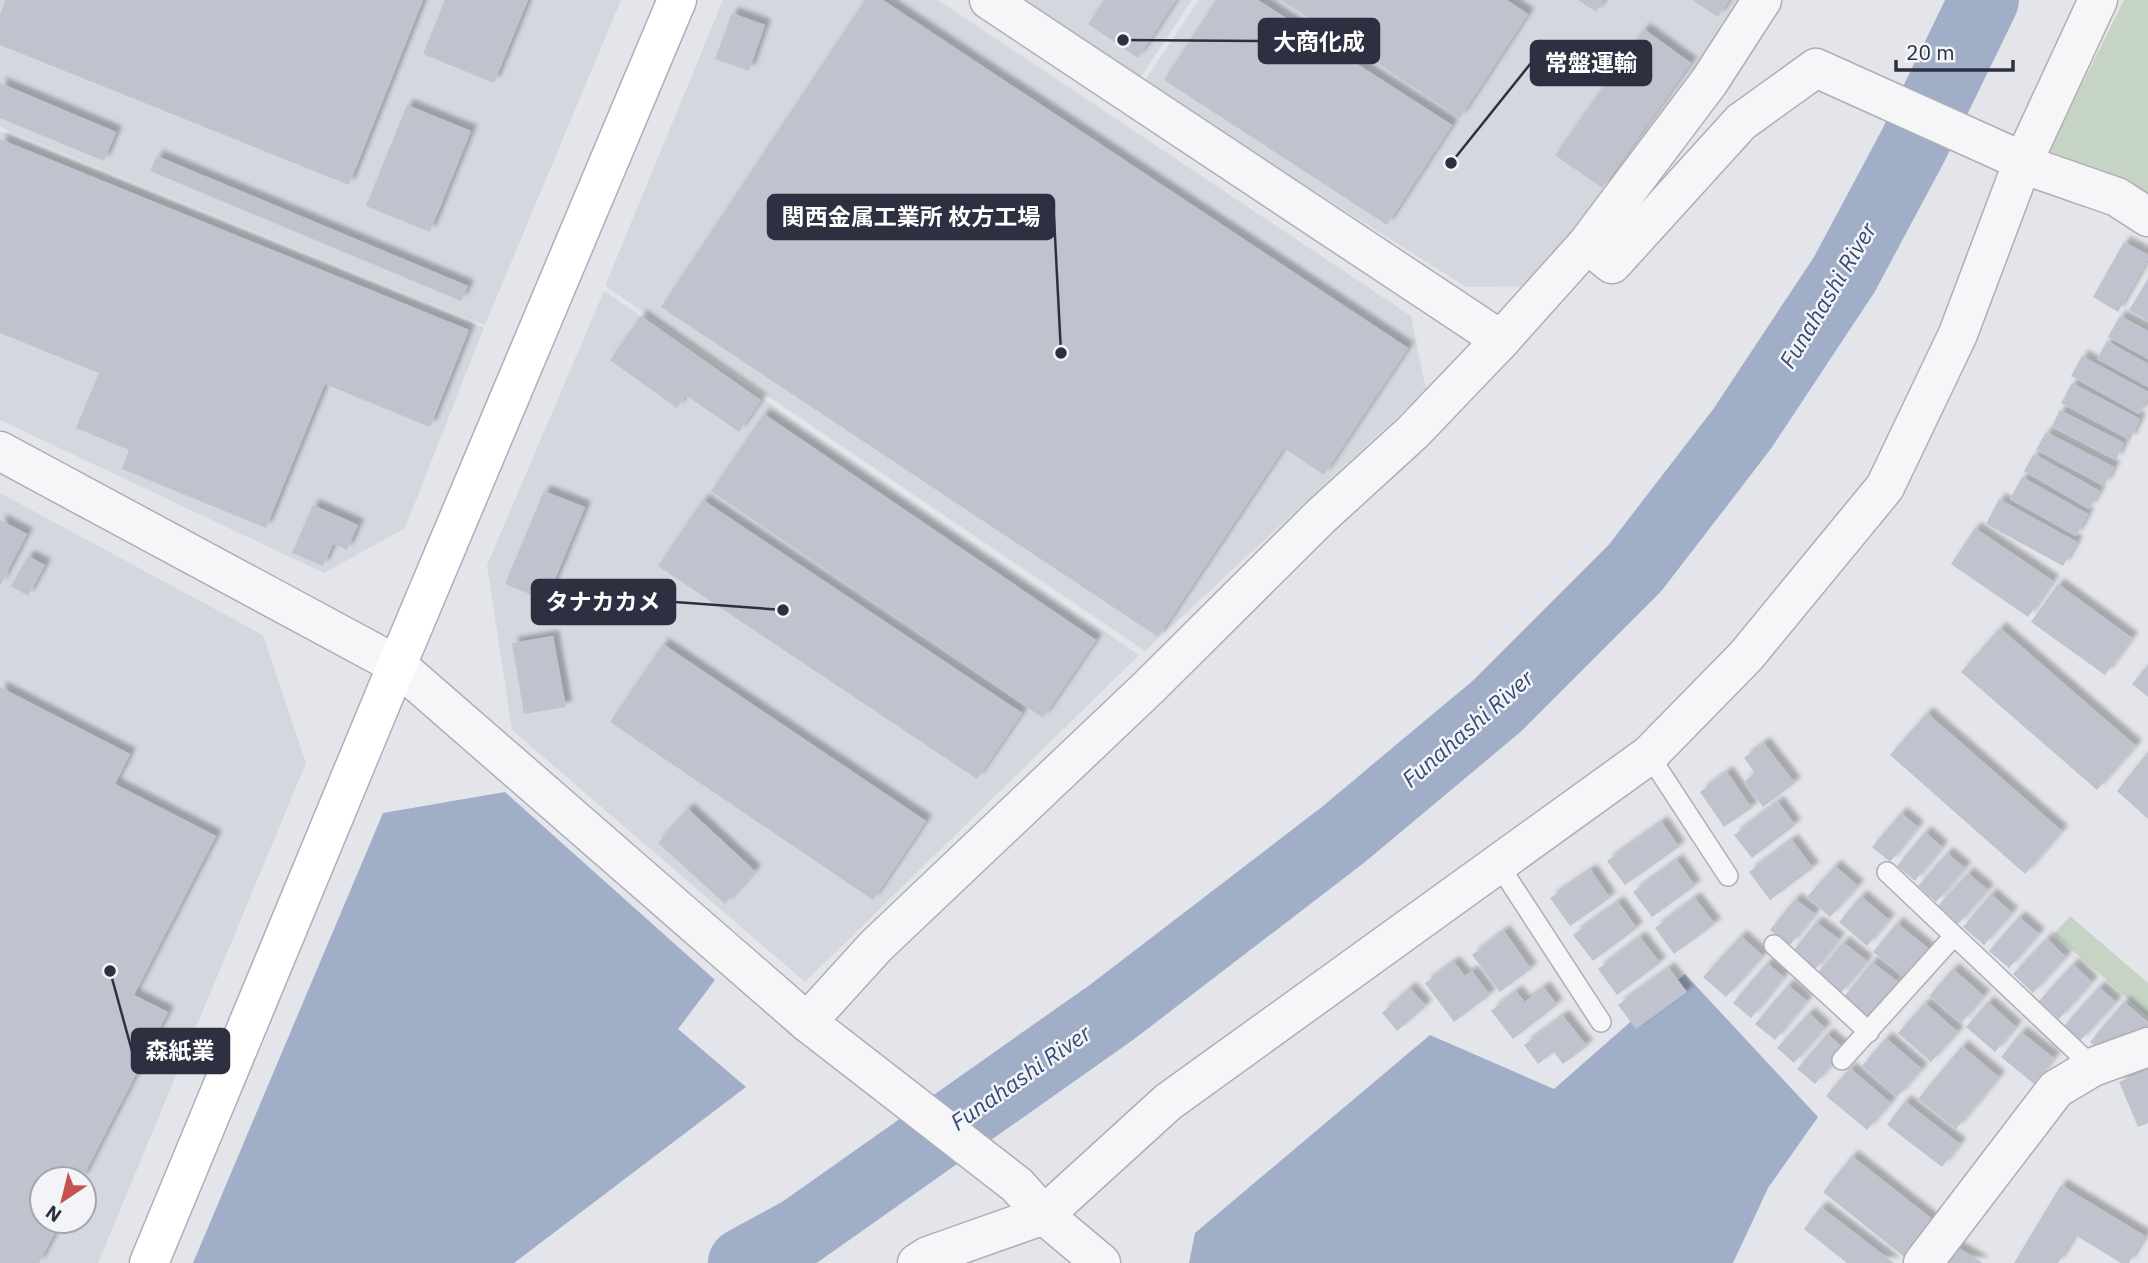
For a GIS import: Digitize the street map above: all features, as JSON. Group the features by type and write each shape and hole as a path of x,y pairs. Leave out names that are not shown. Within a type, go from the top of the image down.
{"street":[{"path":"149,1263 677,0"},
{"path":"989,0 1502,340"},
{"path":"807,1022 876,946 1138,697 1320,517 1413,432 1502,340 1587,244 1709,82 1762,0"},
{"path":"917,1263 928,1256 1044,1215 1168,1102 1497,862 1649,755 1746,656 1885,487 1958,334 2015,159 2098,0"},
{"path":"1587,244 1612,264 1741,122 1816,68 2015,159 2116,197 2148,217"},
{"path":"0,452 397,665 807,1022 1017,1185 1044,1215 1101,1263"},
{"path":"1923,1263 2056,1089 2093,1066 2148,1047"}],"lane":[{"path":"1649,755 1728,876"},
{"path":"1497,862 1601,1021"},
{"path":"1887,872 2093,1066"},
{"path":"1842,1060 1954,936"},
{"path":"1773,945 1869,1032"}],"shaded area":[{"path":"0,0 621,0 485,325 0,127"},
{"path":"723,0 938,0 1411,316 1426,390 1145,651 605,286"},
{"path":"1022,0 1192,0 1138,81"},
{"path":"1199,0 1745,0 1537,286 1466,287 1143,83"},
{"path":"0,131 484,328 405,528 324,573 0,420"},
{"path":"604,291 1139,655 805,982 512,730 487,565"},
{"path":"0,493 263,635 306,763 98,1263 0,1263"}],"green space":[{"path":"2124,0 2148,0 2148,202 2046,156"},
{"path":"2070,916 2148,983 2148,1016 2054,934"}],"water":[{"path":"505,792 715,980 678,1029 746,1087 514,1263 193,1263 383,813"},
{"path":"1685,974 1818,1117 1768,1188 1733,1263 1189,1263 1195,1233 1430,1035 1554,1089"}],"building":[{"path":"6,0 423,0 349,185 0,45 0,14"},
{"path":"445,0 528,0 494,83 423,54"},
{"path":"865,0 883,0 1408,348 1324,475 1284,448 1158,637 661,307"},
{"path":"1104,0 1176,0 1138,58 1088,24"},
{"path":"1216,0 1258,0 1452,125 1387,225 1164,80"},
{"path":"1281,0 1507,0 1528,14 1460,118"},
{"path":"1578,0 1604,0 1596,12"},
{"path":"1692,0 1729,0 1718,17"},
{"path":"732,13 765,25 749,71 715,59"},
{"path":"1644,29 1691,63 1602,188 1555,155"},
{"path":"0,83 116,132 104,161 0,118"},
{"path":"407,105 471,131 430,232 366,206"},
{"path":"0,139 469,330 430,427 325,384 266,528 122,469 129,450 76,428 99,373 0,333"},
{"path":"157,156 468,286 461,301 150,171"},
{"path":"2124,242 2148,255 2148,259 2118,312 2093,297"},
{"path":"2148,279 2148,321 2129,310"},
{"path":"641,316 761,400 739,432 686,395 677,408 610,360"},
{"path":"2120,316 2148,331 2148,359 2108,337"},
{"path":"2107,341 2148,364 2148,387 2097,359"},
{"path":"2082,356 2148,392 2148,398 2139,414 2071,376"},
{"path":"2072,383 2140,419 2130,440 2061,403"},
{"path":"2060,410 2124,443 2116,460 2052,426"},
{"path":"764,414 1096,640 1043,718 711,491"},
{"path":"2046,432 2114,467 2104,486 2036,450"},
{"path":"2034,454 2100,491 2089,509 2024,471"},
{"path":"2022,477 2088,514 2076,536 2010,499"},
{"path":"544,491 585,507 546,601 505,584"},
{"path":"1999,499 2077,542 2063,566 1986,524"},
{"path":"703,500 1022,713 977,779 658,566"},
{"path":"313,505 358,525 347,550 333,544 323,566 292,553"},
{"path":"0,520 27,534 0,586"},
{"path":"1975,528 2053,581 2028,617 1951,564"},
{"path":"28,556 45,565 28,596 11,586"},
{"path":"2058,584 2132,638 2105,675 2031,622"},
{"path":"2000,628 2136,746 2097,790 1961,672"},
{"path":"553,636 566,707 524,714 512,643"},
{"path":"663,644 926,821 873,900 610,722"},
{"path":"2148,665 2148,697 2132,684"},
{"path":"0,687 130,754 115,784 216,836 134,995 168,1012 89,1165 28,1165 28,1235 54,1235 39,1263 0,1263"},
{"path":"1927,713 2062,831 2025,874 1890,755"},
{"path":"1764,743 1795,783 1763,807 1744,782 1755,773 1744,758"},
{"path":"2148,752 2148,819 2117,791"},
{"path":"1727,772 1752,808 1724,827 1700,792"},
{"path":"1778,802 1795,825 1752,858 1734,835"},
{"path":"688,809 755,871 725,904 658,843"},
{"path":"1901,813 1918,827 1890,862 1872,847"},
{"path":"1662,822 1679,847 1625,885 1607,861"},
{"path":"1925,832 1942,847 1915,881 1897,866"},
{"path":"1792,840 1813,868 1770,900 1749,872"},
{"path":"1947,853 1965,868 1936,902 1918,886"},
{"path":"1677,860 1695,886 1652,917 1633,892"},
{"path":"1835,866 1858,886 1830,917 1807,897"},
{"path":"1591,870 1610,898 1570,926 1550,898"},
{"path":"1968,873 1988,890 1958,924 1938,906"},
{"path":"1991,894 2012,913 1984,945 1963,927"},
{"path":"1861,896 1889,920 1867,946 1839,922"},
{"path":"1695,898 1715,924 1674,954 1655,928"},
{"path":"1795,899 1815,914 1790,945 1770,930"},
{"path":"1618,902 1637,928 1593,961 1573,935"},
{"path":"2019,917 2039,934 2009,968 1989,951"},
{"path":"1816,922 1839,939 1814,971 1791,954"},
{"path":"1897,923 1930,950 1907,979 1873,952"},
{"path":"1504,931 1531,969 1500,992 1472,955"},
{"path":"1741,936 1763,956 1726,997 1703,977"},
{"path":"1640,937 1660,963 1617,995 1598,969"},
{"path":"2047,938 2066,957 2033,993 2013,974"},
{"path":"1843,942 1867,961 1840,994 1816,975"},
{"path":"1454,962 1465,976 1472,971 1490,995 1454,1022 1425,983"},
{"path":"1872,962 1898,982 1869,1018 1844,997"},
{"path":"1767,963 1784,977 1751,1018 1733,1003"},
{"path":"2073,964 2092,982 2059,1019 2039,1001"},
{"path":"1669,968 1687,992 1636,1029 1618,1005"},
{"path":"1953,969 1984,996 1961,1023 1929,996"},
{"path":"1788,985 1807,1001 1775,1040 1755,1024"},
{"path":"1544,987 1557,1005 1513,1039 1491,1011 1516,991 1525,1002"},
{"path":"2099,987 2116,1002 2080,1041 2064,1026"},
{"path":"1410,988 1426,1006 1397,1031 1382,1013"},
{"path":"1988,1002 2016,1027 1995,1052 1966,1027"},
{"path":"2124,1002 2148,1022 2148,1025 2130,1047 2117,1036 2102,1053 2090,1042"},
{"path":"1925,1003 1958,1032 1931,1062 1898,1033"},
{"path":"1809,1013 1825,1028 1794,1063 1777,1048"},
{"path":"1563,1016 1587,1046 1563,1064 1554,1052 1538,1064 1524,1045"},
{"path":"2021,1032 2054,1058 2034,1084 2001,1057"},
{"path":"1827,1034 1845,1049 1815,1084 1797,1069"},
{"path":"1886,1038 1922,1069 1897,1097 1862,1066"},
{"path":"1962,1046 1999,1077 1956,1129 1918,1099"},
{"path":"1850,1068 1891,1103 1867,1130 1826,1096"},
{"path":"2148,1070 2148,1123 2138,1127 2119,1082"},
{"path":"1905,1101 1960,1144 1942,1167 1887,1125"},
{"path":"1852,1156 1937,1223 1908,1260 1823,1192"},
{"path":"2061,1185 2145,1236 2129,1263 2121,1263 2075,1235 2058,1263 2014,1263"},
{"path":"1821,1207 1894,1263 1847,1263 1804,1229"},
{"path":"1952,1244 1983,1263 1940,1263"}],"waterway":[{"name":"Funahashi River","path":"743,1263 800,1232 1112,1012 1344,834 1497,706 1635,568 1742,429 1844,275 1913,146 1984,0"}],"place":[{"name":"大商化成","path":"1123,40"},
{"name":"常盤運輸","path":"1451,163"},
{"name":"関西金属工業所 枚方工場","path":"1061,353"},
{"name":"タナカカメ","path":"783,610"},
{"name":"森紙業","path":"110,971"}]}
